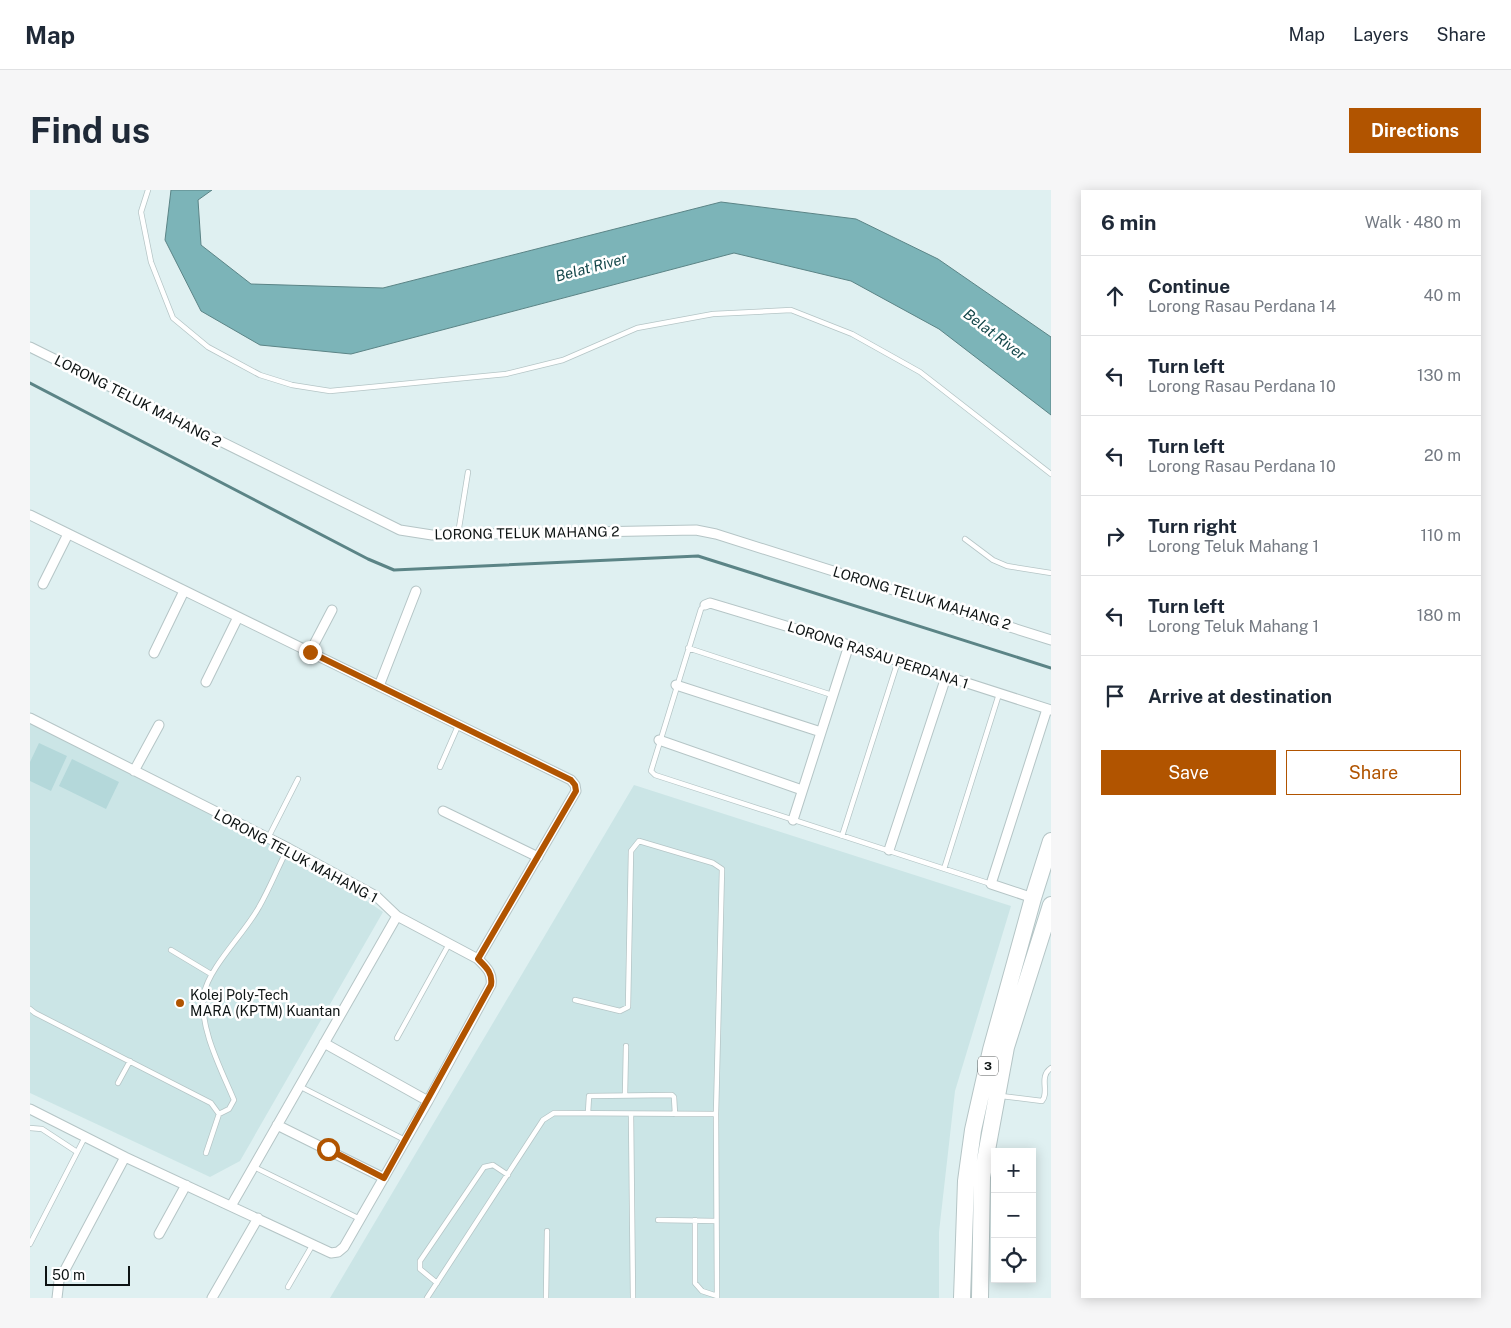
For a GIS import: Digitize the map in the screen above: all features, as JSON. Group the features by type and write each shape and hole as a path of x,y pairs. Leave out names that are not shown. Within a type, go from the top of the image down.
{"highway":[{"name":"3","path":"962,1298 966,1181 973,1130 991,1050 1033,898 1051,841"},
{"name":"3","path":"980,1298 982,1177 1006,1047 1047,929 1051,905"}],"street":[{"name":"LORONG TELUK MAHANG 2","path":"30,347 400,530 416,534 696,530 716,534 1051,640"},
{"path":"30,515 571,780 575,785 576,791 478,959 488,969 492,977 491,985 406,1140 344,1247 338,1252 331,1253 126,1157 30,1109"},
{"path":"43,584 68,534"},
{"path":"154,654 184,591"},
{"path":"379,686 416,591"},
{"name":"LORONG RASAU PERDANA 1","path":"704,605 710,604 849,645 1049,709"},
{"path":"310,652 332,610"},
{"path":"206,682 238,617"},
{"path":"793,820 849,645"},
{"path":"888,850 946,676"},
{"path":"676,686 821,732"},
{"path":"1033,898 991,884 1049,709"},
{"name":"LORONG TELUK MAHANG 1","path":"30,718 288,848 376,896 397,916 478,959"},
{"path":"134,771 159,725"},
{"path":"659,740 802,790"},
{"path":"443,811 538,857"},
{"path":"231,1206 397,916"},
{"path":"324,1043 428,1101"},
{"path":"278,1125 384,1178"},
{"path":"57,1298 59,1281 126,1157"},
{"path":"160,1234 186,1185"},
{"path":"212,1298 258,1218"}],"lane":[{"path":"148,190 141,212 151,262 173,318 208,347 260,375 292,385 330,390 506,374 564,360 637,328 713,314 791,310 852,334 920,372 1051,474"},
{"path":"458,534 468,472"},
{"path":"966,539 993,560 1007,566 1051,573"},
{"path":"704,605 701,609 659,740 651,771 654,775 991,884"},
{"path":"688,648 832,695"},
{"path":"842,836 898,661"},
{"path":"944,869 1000,694"},
{"path":"440,767 458,726"},
{"path":"268,838 298,779"},
{"path":"575,1000 620,1011 628,1007 631,851 639,841 713,863 722,869 716,1114 717,1297 702,1291 695,1283 694,1220"},
{"path":"206,1153 219,1114 229,1109 234,1100 207,1029 204,1016 204,994 211,974 242,935 260,906 288,848"},
{"path":"397,1038 449,944"},
{"path":"171,950 211,974"},
{"path":"30,1008 35,1013 211,1103 219,1114"},
{"path":"626,1046 626,1095"},
{"path":"118,1084 130,1061"},
{"path":"997,1096 1039,1102 1045,1099 1045,1074 1051,1068"},
{"path":"300,1086 406,1140"},
{"path":"588,1113 589,1096 672,1095 674,1097 675,1114"},
{"path":"427,1298 542,1120 548,1116 554,1113 716,1114"},
{"path":"631,1114 633,1298"},
{"path":"30,1128 42,1129 77,1152"},
{"path":"30,1244 85,1137"},
{"path":"437,1283 420,1269 420,1262 484,1167 493,1165 508,1175"},
{"path":"254,1166 360,1219"},
{"path":"658,1220 716,1221"},
{"path":"546,1298 547,1231"},
{"path":"288,1287 313,1244"}],"shaded area":[{"name":"Kolej Poly-Tech MARA (KPTM) Kuantan","path":"30,722 312,864 383,912 240,1161 210,1177 30,1093"},
{"path":"39,743 67,756 51,791 30,781 30,762"},
{"path":"72,759 119,782 106,809 59,786"},
{"path":"634,785 1011,906 955,1091 939,1232 939,1298 330,1298"}],"water":[{"name":"Belat River","path":"171,190 212,190 198,200 201,245 251,284 383,288 721,202 856,219 938,259 1051,337 1051,415 939,329 851,281 734,253 351,354 260,345 201,311 165,240"}],"waterway":[{"path":"30,383 368,559 394,570 698,556 1051,668"}],"place":[{"name":"Kolej Poly-Tech MARA (KPTM) Kuantan","path":"180,1003"}],"route":[{"path":"310,652 491,743 571,780 575,785 576,791 478,959 488,969 492,977 491,985 384,1178 328,1149"}]}
